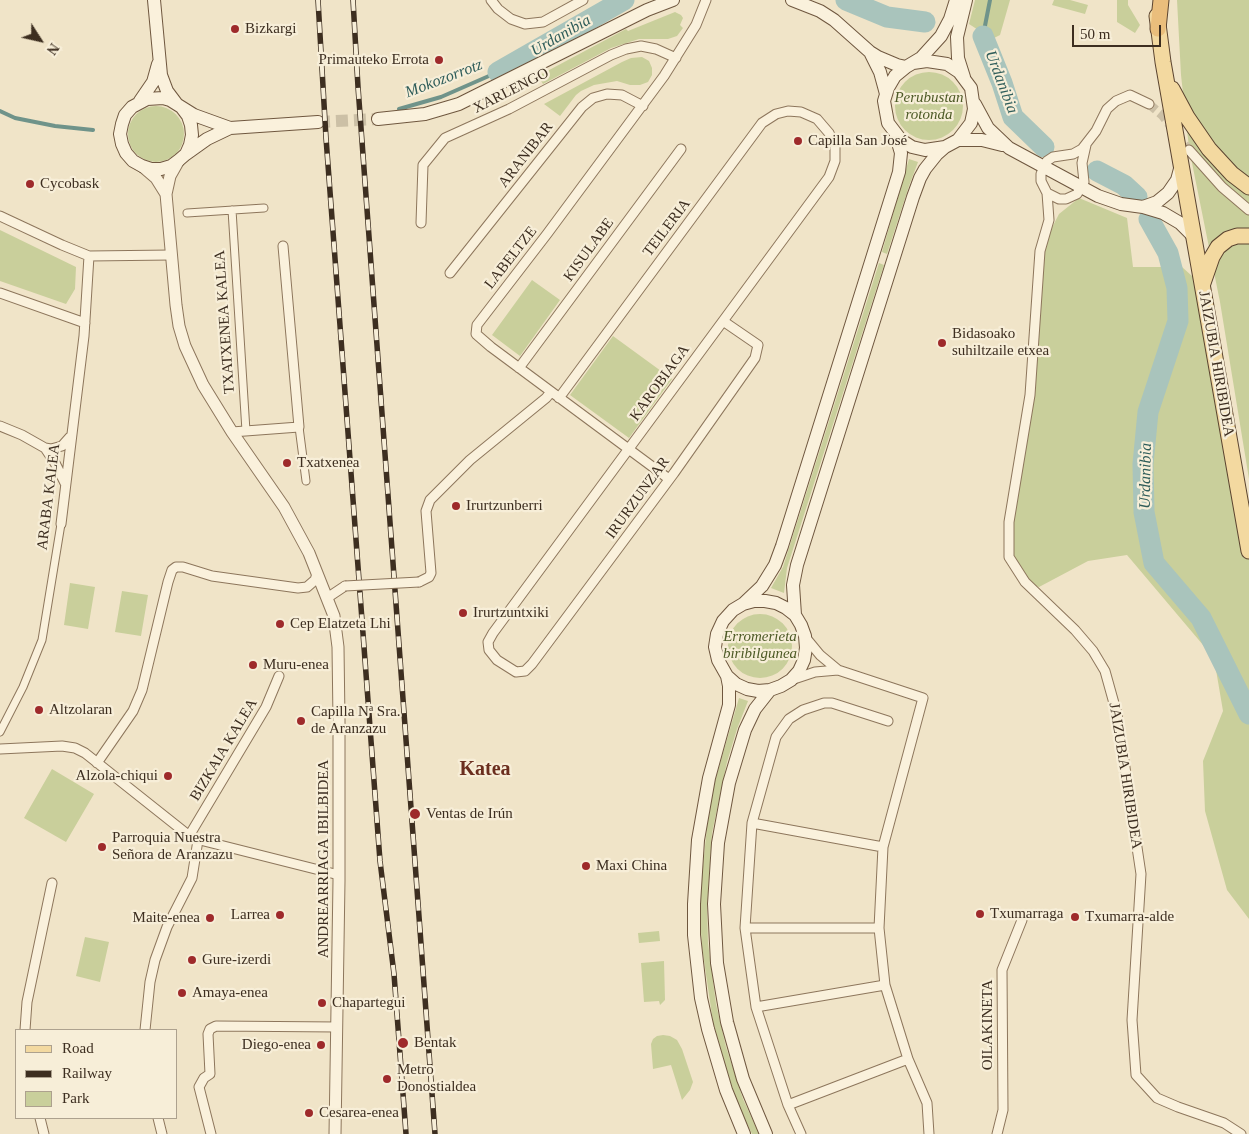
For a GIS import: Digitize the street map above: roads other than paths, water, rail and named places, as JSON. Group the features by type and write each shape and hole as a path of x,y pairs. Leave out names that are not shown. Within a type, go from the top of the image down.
{"highway":[{"path":"1158,29 1162,0"}],"main road":[{"path":"154,0 159,59 164,83 188,116 191,125 190,145 182,157"},
{"path":"378,119 425,114 459,104 646,10 673,0"},
{"path":"792,0 820,11 834,20 870,52 888,62 909,65 927,61 941,62 953,68 964,77"},
{"path":"886,94 891,82 928,51 941,36 950,19 956,0"},
{"path":"966,0 957,37 958,58 982,120 1009,148"},
{"name":"JAIZUBIA HIRIBIDEA","path":"1155,0 1158,29 1181,165 1249,551"},
{"path":"743,604 760,601 776,603 794,615 801,625 805,636 804,660 799,671 791,680 781,686 770,690 758,691 736,684 727,676 718,660 715,648 717,634 723,621 733,610 757,592 767,580 782,546 899,172 901,153 896,136 886,116 886,94 880,72 870,52"},
{"path":"159,59 153,82 140,101 126,115 122,124 120,134 122,144 126,153 133,161 151,169 171,166 207,139 230,128"},
{"path":"1166,75 1186,117 1209,150 1232,174 1249,187"},
{"path":"140,101 155,98 170,100 205,120 230,128 318,122"},
{"path":"794,615 792,592 795,572 913,197 924,169 945,147 958,140 970,123 973,116 974,102"},
{"path":"896,136 906,144 919,149 932,150 945,147"},
{"path":"958,140 982,140 1009,148 1081,188 1110,201 1153,209 1172,218 1194,237"},
{"path":"1143,207 1157,202 1168,193 1177,180 1181,165"},
{"path":"1202,285 1212,257 1218,247 1228,239 1238,236 1249,236"},
{"path":"727,676 730,705 709,778 698,840 694,880 694,935 701,998 708,1029 726,1090 744,1134"},
{"path":"766,1134 743,1079 727,1022 717,964 714,904 718,843 729,783 744,730 755,708 770,690"}],"street":[{"path":"492,0 498,9 511,19 525,24 542,22 583,0"},
{"name":"LABELTZE","path":"669,479 476,334 477,324 643,106 696,25 706,0"},
{"name":"XARLENGO","path":"422,224 423,164 445,138 509,109 611,54 641,46 656,48 676,58"},
{"name":"ARANIBAR","path":"450,273 582,107 593,98 607,94 622,95 643,106"},
{"path":"1049,215 1056,206 1077,194 1081,188 1084,176 1083,157 1086,145 1107,109 1116,101 1130,95 1149,104"},
{"name":"TEILERIA","path":"327,598 344,586 419,582 429,577 431,572 426,511 430,500 470,460 546,398 555,395 762,123 776,114 788,111 801,112 817,119"},
{"name":"KAROBIAGA","path":"497,660 489,650 488,642 493,633 829,178 834,161 835,146 829,133 817,119"},
{"path":"1043,167 1053,157 1068,156 1078,152 1086,145"},
{"name":"KISULABE","path":"519,368 681,148"},
{"path":"1189,150 1222,187 1249,210"},
{"path":"1068,156 1075,159 1083,169"},
{"name":"ANDREARRIAGA IBILBIDEA","path":"182,157 170,176 166,194 176,305 179,326 185,346 203,385 232,432 284,507 309,553 334,616 338,647 339,875 335,1134"},
{"path":"142,166 156,178 166,194"},
{"name":"JAIZUBIA HIRIBIDEA","path":"1043,167 1041,181 1047,193 1049,225 1040,251 1031,381 1009,522 1009,556 1025,582 1075,630 1093,651 1105,671 1118,714 1141,874 1132,1020 1136,1075 1158,1098 1224,1123 1241,1134"},
{"path":"1047,193 1053,197 1066,199"},
{"path":"187,213 264,208"},
{"name":"TXATXENEA KALEA","path":"232,210 246,431"},
{"path":"0,216 89,256 171,255"},
{"path":"283,246 299,427 306,481"},
{"name":"ARABA KALEA","path":"0,732 23,687 42,640 61,524 85,323 89,256"},
{"path":"0,293 85,323"},
{"name":"IRURZUNZAR","path":"497,660 516,672 524,671 532,664 669,479 755,358 758,345 723,320"},
{"path":"0,426 22,435 45,448 51,449 62,446 71,437"},
{"path":"232,432 299,427"},
{"path":"45,448 65,483"},
{"path":"97,762 133,711 142,690 172,570 176,567 183,567 212,576 298,588 307,586 315,580 317,574"},
{"path":"805,636 820,655 838,670 923,698 882,847 879,928 885,985 908,1059 928,1103 930,1134"},
{"path":"791,680 814,672 838,670"},
{"name":"BIZKAIA KALEA","path":"189,836 266,707 279,676"},
{"path":"801,1134 788,1105 756,1006 745,928 752,823 776,737 789,719 803,710 824,703 888,721"},
{"path":"0,749 62,746 75,748 97,762 189,836 198,840 339,875"},
{"path":"752,823 882,847"},
{"path":"145,1029 150,982 156,960 167,927 192,878 198,840"},
{"path":"25,1029 27,1002 52,883"},
{"name":"OILAKINETA","path":"997,1134 1003,1110 1002,970 1022,920"},
{"path":"745,928 879,928"},
{"path":"756,1006 885,985"},
{"path":"211,1134 199,1087 204,1078 210,1074 208,1034 210,1028 216,1026 337,1027"},
{"path":"788,1105 908,1059"},
{"path":"40,1119 44,1134"},
{"path":"158,1119 162,1134"}],"waterway":[{"name":"Urdanibia","path":"498,72 624,0"},
{"name":"Urdanibia","path":"846,0 887,17 925,22"},
{"path":"983,36 990,0"},
{"name":"Urdanibia","path":"983,36 1013,117 1044,147"},
{"name":"Mokozorrotz","path":"399,109 441,97 498,72"},
{"name":"Mokozorrotz","path":"0,111 15,118 55,126 93,130"},
{"name":"Urdanibia","path":"1097,171 1124,185 1137,197"},
{"name":"Urdanibia","path":"1149,219 1168,253 1177,288 1178,321 1148,412 1143,464 1144,512 1154,563 1201,618 1249,714"}],"tunnel":[{"path":"1149,104 1162,115 1189,150"},
{"path":"318,122 378,119"}],"railway":[{"path":"318,0 326,138 380,861 394,974 406,1134"},
{"path":"353,0 435,1134"}],"place":[{"name":"Bizkargi","path":"235,29"},
{"name":"Primauteko Errota","path":"439,60"},
{"name":"Capilla San José","path":"798,141"},
{"name":"Cycobask","path":"30,184"},
{"name":"Bidasoako suhiltzaile etxea","path":"942,343"},
{"name":"Txatxenea","path":"287,463"},
{"name":"Irurtzunberri","path":"456,506"},
{"name":"Irurtzuntxiki","path":"463,613"},
{"name":"Cep Elatzeta Lhi","path":"280,624"},
{"name":"Muru-enea","path":"253,665"},
{"name":"Altzolaran","path":"39,710"},
{"name":"Capilla Nª Sra. de Aranzazu","path":"301,721"},
{"name":"Alzola-chiqui","path":"168,776"},
{"name":"Ventas de Irún","path":"415,814"},
{"name":"Parroquia Nuestra Señora de Aranzazu","path":"102,847"},
{"name":"Maxi China","path":"586,866"},
{"name":"Txumarraga","path":"980,914"},
{"name":"Larrea","path":"280,915"},
{"name":"Txumarra-alde","path":"1075,917"},
{"name":"Maite-enea","path":"210,918"},
{"name":"Gure-izerdi","path":"192,960"},
{"name":"Amaya-enea","path":"182,993"},
{"name":"Chapartegui","path":"322,1003"},
{"name":"Bentak","path":"403,1043"},
{"name":"Diego-enea","path":"321,1045"},
{"name":"Metro Donostialdea","path":"387,1079"},
{"name":"Cesarea-enea","path":"309,1113"}],"district":[{"name":"Katea","path":"485,770"}],"park label":[{"name":"Perubustan rotonda","path":"929,106"},
{"name":"Erromerieta biribilgunea","path":"760,646"}]}
